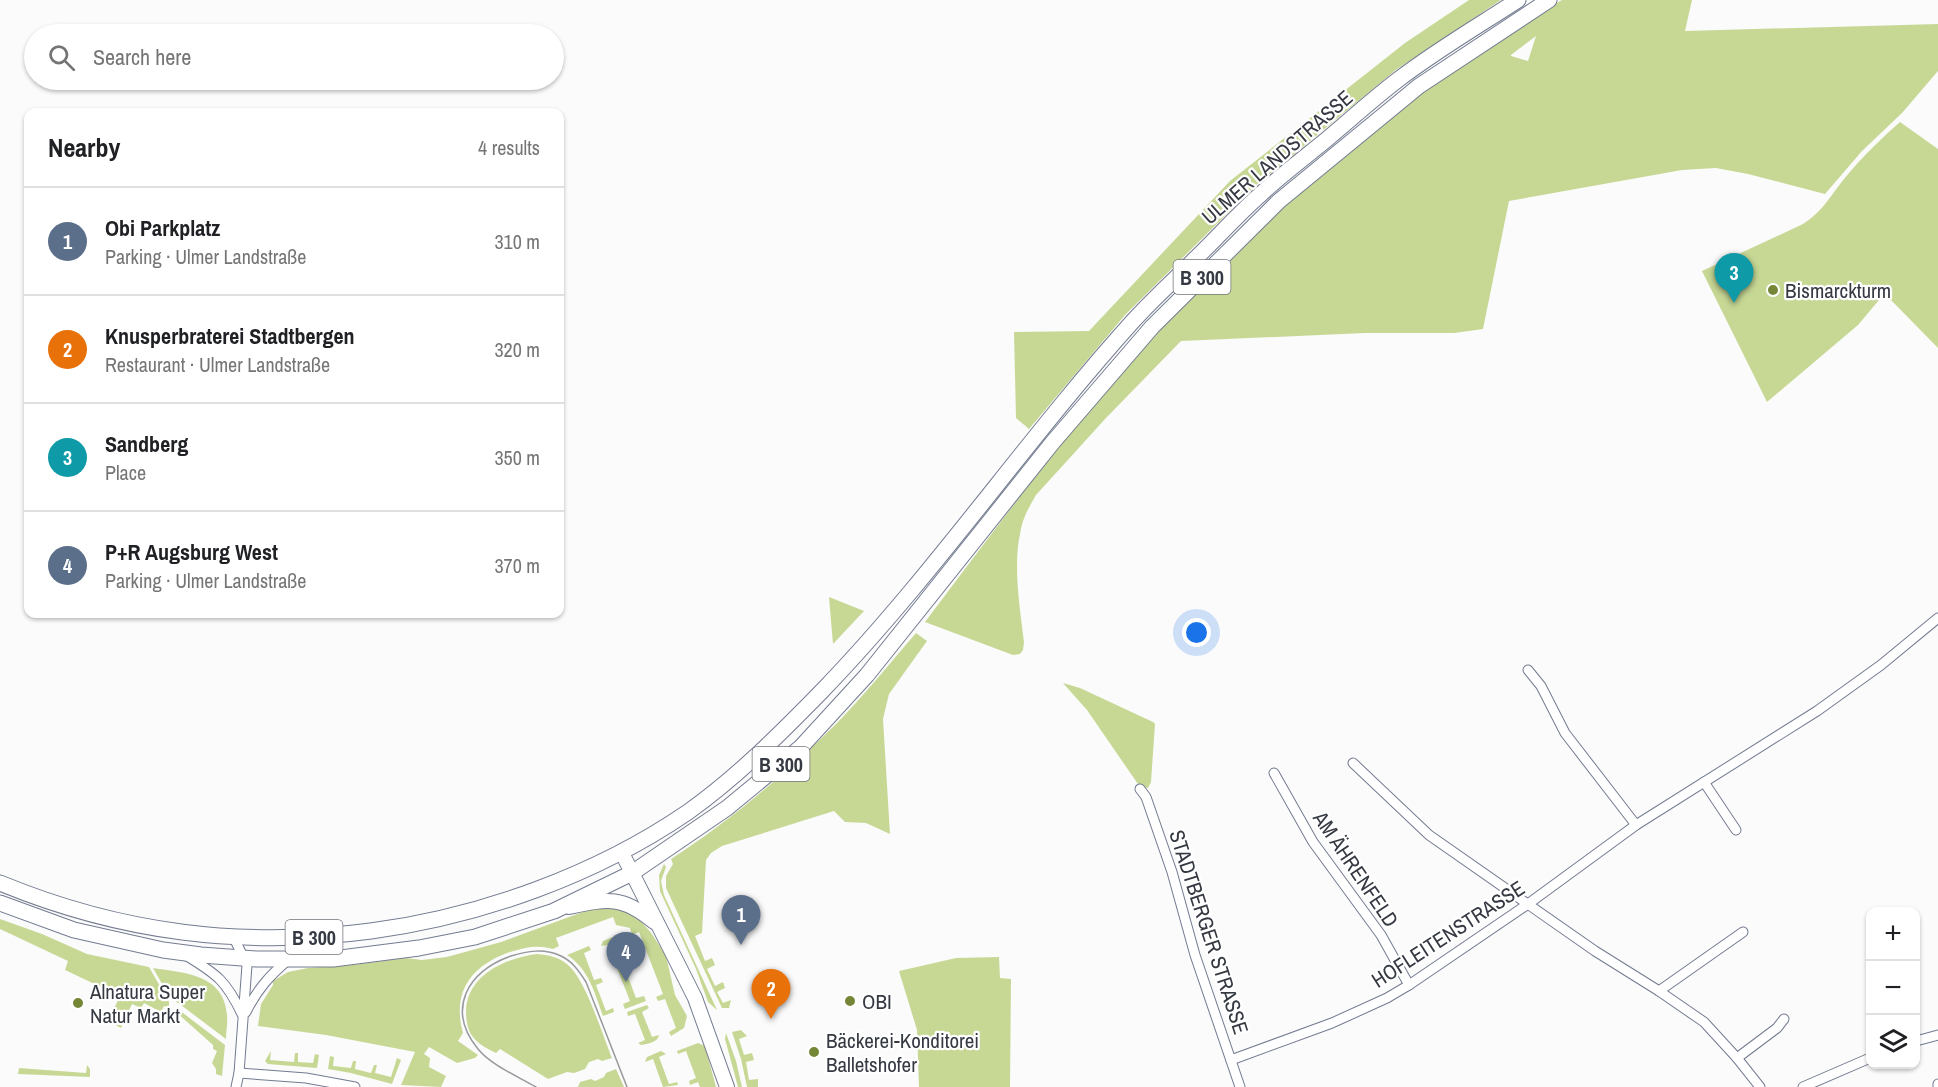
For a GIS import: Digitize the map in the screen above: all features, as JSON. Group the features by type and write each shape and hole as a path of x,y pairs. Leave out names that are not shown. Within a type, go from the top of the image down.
{"main road":[{"name":"ULMER LANDSTRASSE","path":"622,853 688,811 726,782 777,737 849,663 953,543 1041,431 1134,319 1261,194 1402,77 1518,0"},
{"name":"B 300","path":"0,903 74,930 135,945 244,958 333,959 419,948 475,937 554,911 632,873 727,808 801,747 867,675 1053,442 1152,327 1279,201 1419,86 1549,0"},
{"name":"B 300","path":"0,883 64,906 160,930 234,938 275,939 379,930 480,909 622,853"}],"street":[{"name":"HOFLEITENSTRASSE","path":"1231,1060 1332,1023 1387,998 1409,985 1528,904 1636,825 1817,711 1881,665 1938,618"},
{"path":"1528,670 1541,686 1565,733 1636,825"},
{"path":"1353,763 1430,835 1595,951 1704,1022 1760,1087"},
{"name":"AM ÄHRENFELD","path":"1274,773 1313,842 1381,935 1409,985"},
{"path":"1704,782 1736,830"},
{"name":"STADTBERGER STRASSE","path":"1140,789 1146,797 1172,872 1195,955 1240,1087"},
{"path":"622,853 695,998 727,1087"},
{"path":"554,911 603,900 618,901 643,912 658,925"},
{"path":"1659,991 1743,932"},
{"path":"234,938 244,958 247,975 236,1087"},
{"path":"181,952 219,977 233,994 243,1016"},
{"path":"243,1016 265,980 288,960"},
{"path":"1737,1058 1777,1028 1784,1019"},
{"path":"1920,1040 1938,1035"},
{"path":"1803,1087 1866,1060"},
{"path":"239,1073 306,1078 355,1087"}],"green space":[{"path":"1469,0 1501,0 1397,69 1255,186 1125,315 1029,429 1016,418 1014,332 1089,331 1230,181 1405,43"},
{"path":"1562,0 1692,0 1685,31 1938,24 1938,71 1902,113 1862,151 1825,194 1716,168 1682,170 1509,201 1483,329 1454,333 1365,333 1181,341 1106,418 1036,495 1028,509 1021,529 1017,560 1024,642 1020,654 1013,655 925,622 1100,396 1215,271 1298,193 1385,121 1478,53","holes":["1536,36 1528,61 1511,55"]},
{"path":"1900,122 1938,149 1938,348 1890,299 1875,292 1879,300 1858,325 1767,402 1702,271 1809,220 1822,208 1861,159"},
{"path":"829,597 864,611 833,644"},
{"path":"916,633 927,641 889,694 883,719 890,834 866,823 845,822 834,811 722,846 711,853 706,860 702,933 695,936 705,961 712,958 715,965 707,969 715,986 723,982 725,988 717,992 723,1003 731,1000 729,1008 722,1008 666,888 666,876 673,864 671,859 756,797 796,762 845,715"},
{"path":"1063,683 1080,688 1155,724 1151,782 1148,788 1140,787 1087,710"},
{"path":"664,864 666,867 661,881 664,895 717,1010 708,1002 696,969 660,891 659,875"},
{"path":"596,907 616,908 639,919 652,934 666,956 675,995 687,1016 684,1028 671,1036 669,1032 676,1028 665,999 658,1001 656,997 663,994 639,932 632,935 630,928 616,925 613,917 556,938 559,946 553,949 535,947 507,953 483,966 474,974 462,994 460,1019 463,1033 458,1041 478,1055 457,1063 429,1047 424,1054 430,1058 429,1067 446,1076 441,1087 401,1085 415,1052 326,1035 258,1026 261,1004 273,985 273,981 288,972 406,958 422,960 447,957 501,942"},
{"path":"0,919 87,954 149,967 169,1002 169,1008 164,1006 161,1012 144,1003 141,1008 132,1004 121,1028 108,1021 120,996 65,970 68,961 0,929"},
{"path":"615,936 622,939 615,942 636,998 644,996 646,1001 625,1009 623,1004 630,1001 608,945 601,946 603,941"},
{"path":"589,946 591,950 584,953 594,980 601,978 603,982 596,985 606,1011 613,1008 614,1012 603,1016 586,975 581,967 567,955"},
{"path":"537,954 557,958 575,972 587,995 612,1058 602,1061 598,1059 589,1062 585,1069 574,1073 567,1072 548,1079 500,1049 496,1053 487,1048 471,1034 467,1024 468,997 481,978 501,964"},
{"path":"999,957 1000,978 1011,979 1010,1087 919,1087 917,1030 899,971 956,958"},
{"path":"153,968 190,974 211,983 219,991 224,1001 227,1015 226,1039 169,996"},
{"path":"647,1005 649,1008 642,1012 652,1037 659,1035 655,1041 641,1045 638,1043 645,1040 635,1014 628,1016 627,1012"},
{"path":"179,1010 225,1045 222,1076 216,1074 212,1063 217,1051 176,1012"},
{"path":"741,1030 747,1036 739,1039 744,1055 752,1053 754,1060 746,1062 749,1080 758,1079 758,1087 747,1087 732,1032"},
{"path":"726,1033 742,1087 738,1087 725,1039"},
{"path":"698,1043 705,1046 716,1087 700,1087 698,1082 690,1085 689,1081 696,1078 686,1051 678,1054 677,1051"},
{"path":"271,1051 270,1060 294,1062 295,1053 298,1053 298,1062 313,1063 315,1054 319,1055 317,1068 268,1064 265,1061"},
{"path":"661,1051 666,1054 659,1057 669,1084 677,1082 678,1085 663,1087 653,1059 645,1062 647,1057"},
{"path":"330,1056 334,1057 333,1066 351,1068 353,1061 356,1061 355,1069 371,1073 374,1065 377,1065 375,1073 391,1077 397,1058 401,1060 392,1084 328,1069"},
{"path":"87,1065 90,1069 90,1077 18,1074 19,1068 86,1073"},
{"path":"616,1069 624,1087 578,1087 580,1082 591,1079 595,1081"}],"tram line":[{"path":"536,1087 483,1055 468,1034 463,1020 466,994 483,971 511,956 536,951 555,953 565,958 586,982 627,1087"}],"place":[{"name":"Bismarckturm","path":"1773,290"},
{"name":"Sandberg","path":"1734,303"},
{"name":"Obi Parkplatz","path":"741,945"},
{"name":"P+R Augsburg West","path":"626,982"},
{"name":"OBI","path":"850,1001"},
{"name":"Alnatura Super Natur Markt","path":"78,1003"},
{"name":"Knusperbraterei Stadtbergen","path":"771,1019"},
{"name":"Bäckerei-Konditorei Balletshofer","path":"814,1052"}]}
